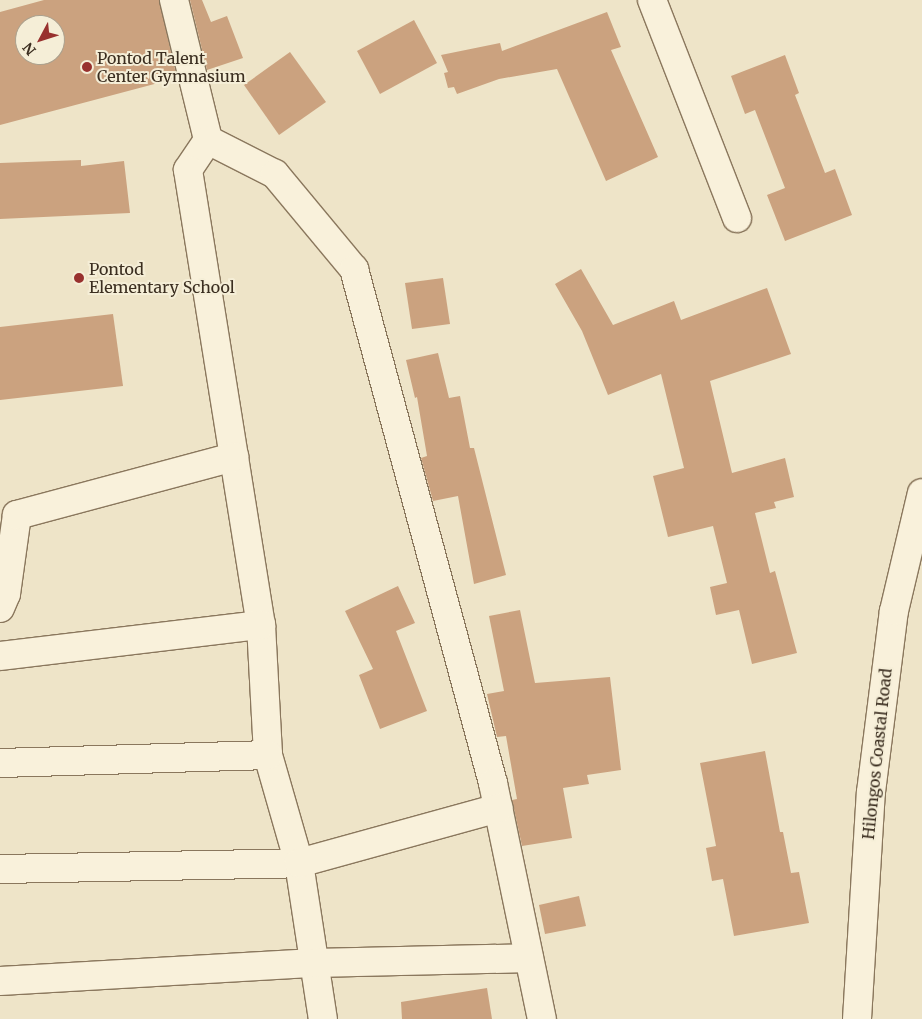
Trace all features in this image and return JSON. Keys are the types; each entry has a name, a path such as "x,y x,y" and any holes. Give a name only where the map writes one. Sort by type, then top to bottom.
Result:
{"street":[{"path":"174,0 208,140 188,170 261,625 268,755 299,863 323,1019"},
{"path":"652,0 737,218"},
{"path":"208,140 275,174 354,269 499,808 542,1019"},
{"path":"0,608 6,594 17,515 234,457"},
{"name":"Hilongos Coastal Road","path":"857,1019 862,911 880,725 894,611 922,493"},
{"path":"0,656 261,625"},
{"path":"0,763 268,755"},
{"path":"0,869 299,863 499,808"},
{"path":"0,981 314,963 529,958"}],"building":[{"name":"Pontod Talent Center Gymnasium","path":"44,0 159,0 177,78 0,125 0,12"},
{"path":"190,0 202,0 211,22 227,16 243,58 207,70"},
{"path":"607,12 621,47 611,50 658,157 606,181 557,69 499,79 457,94 454,87 448,88 444,73 448,72 441,55 500,43 502,51"},
{"path":"414,20 437,63 380,94 357,51"},
{"path":"290,52 326,102 279,135 244,85"},
{"path":"785,55 799,93 795,95 825,173 835,169 852,215 785,241 767,195 785,188 755,110 745,114 731,76"},
{"path":"81,160 81,166 124,161 130,213 0,219 0,163"},
{"path":"581,269 613,325 674,301 681,320 767,288 791,354 710,381 732,473 785,458 794,497 774,502 776,508 755,513 770,573 775,571 797,653 752,664 739,610 716,615 710,587 727,583 713,526 668,537 653,476 684,468 661,374 608,395 582,331 555,284"},
{"path":"443,278 450,324 412,329 405,283"},
{"path":"113,314 123,386 0,400 0,327"},
{"path":"438,353 449,398 460,396 470,448 474,448 506,575 474,584 458,496 433,501 421,458 427,456 417,397 415,398 406,360"},
{"path":"398,586 415,623 396,631 427,711 380,729 359,675 373,669 345,611"},
{"path":"520,610 535,683 610,677 621,770 587,775 589,784 563,788 572,838 522,846 512,800 517,799 506,736 497,737 487,694 504,691 489,616"},
{"path":"765,751 780,832 783,832 791,873 799,872 809,923 734,936 723,879 712,881 706,848 716,846 700,763"},
{"path":"579,896 586,926 545,934 539,905"},
{"path":"487,988 492,1019 402,1019 401,1002"}],"place":[{"name":"Pontod Talent Center Gymnasium","path":"87,67"},
{"name":"Pontod Elementary School","path":"79,278"}]}
